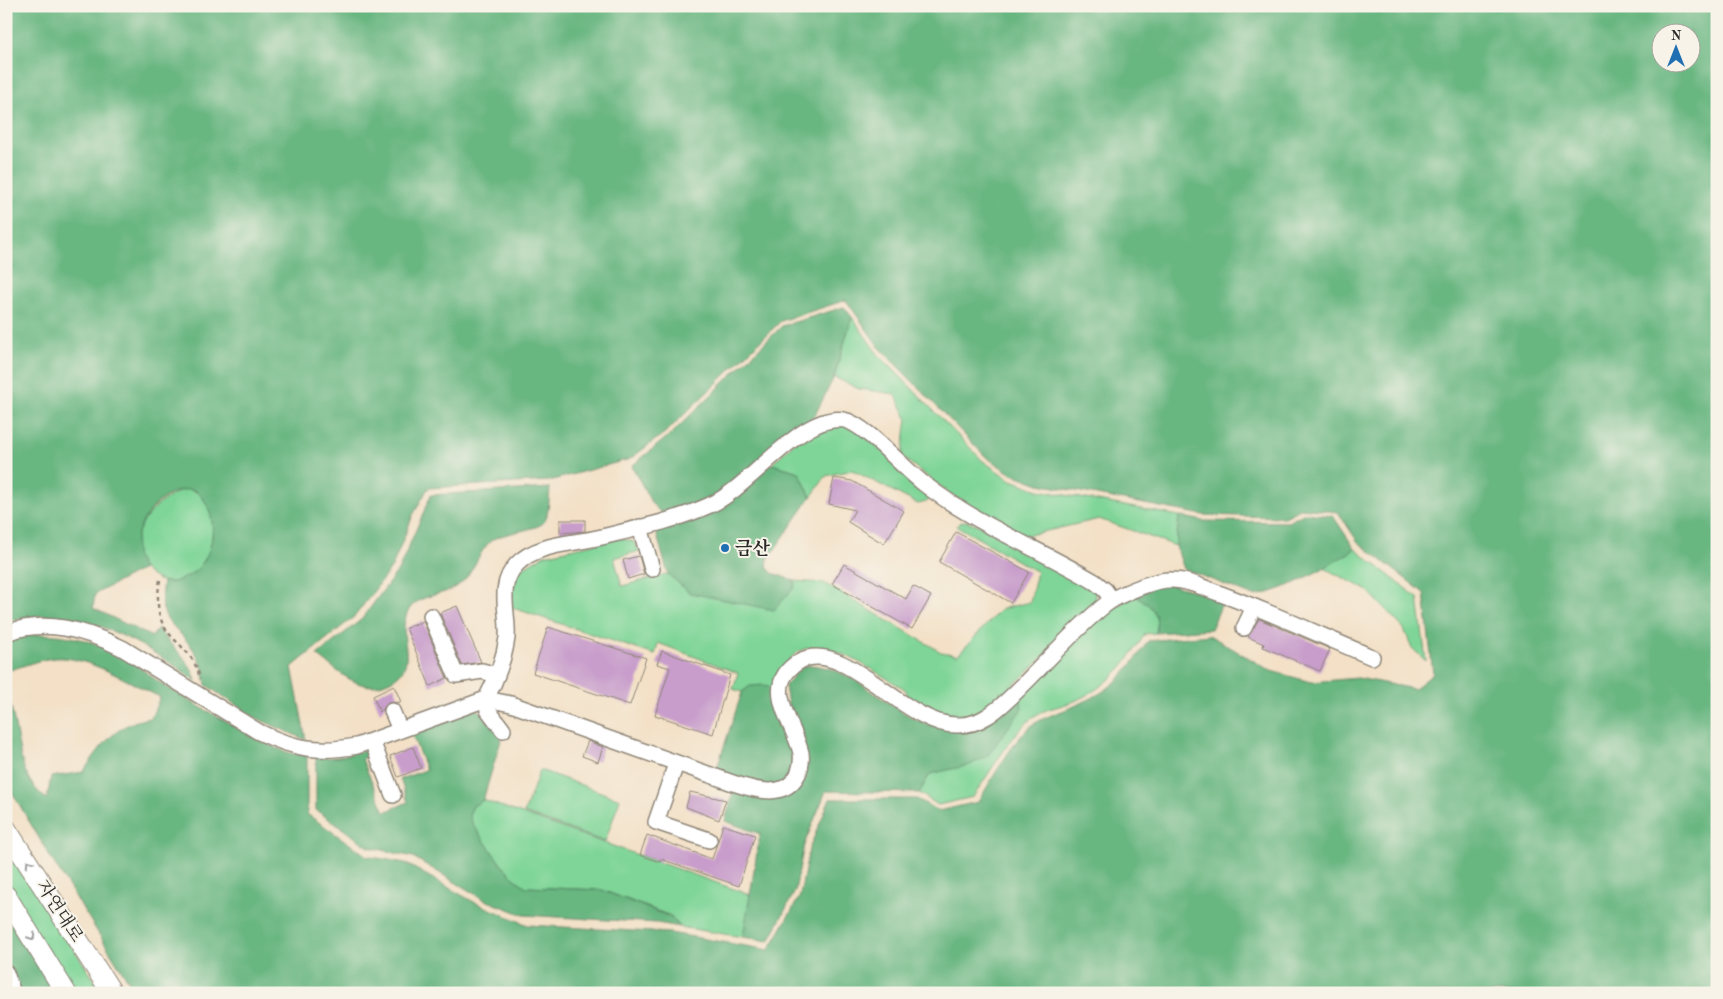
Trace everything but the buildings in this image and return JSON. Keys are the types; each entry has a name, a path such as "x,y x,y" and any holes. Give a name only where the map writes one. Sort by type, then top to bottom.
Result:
{"main road":[{"name":"자연대로","path":"6,829 112,993"},
{"name":"자연대로","path":"6,896 66,993"}],"lane":[{"path":"503,730 488,710 486,699 497,674 506,638 504,595 506,583 515,565 523,558 542,549 640,527 692,512 717,502 744,484 812,426 826,420 846,420 865,430 906,470 940,496 977,519 1096,582 1112,600"},
{"path":"640,527 652,569"},
{"path":"6,633 28,627 44,626 63,627 88,633 122,648 259,732 283,743 303,749 339,750 372,741 486,699 510,704 676,764 768,792 788,786 799,770 801,752 782,703 780,689 783,677 792,666 805,659 817,657 843,664 928,719 957,725 972,723 996,710 1094,614 1112,600 1132,590 1170,579 1182,580 1254,606 1372,657"},
{"path":"1244,628 1254,606"},
{"path":"431,616 456,675 482,671 497,674"},
{"path":"392,711 400,730"},
{"path":"372,741 393,795"},
{"path":"676,764 656,822 709,840"},
{"path":"6,973 13,993"}],"path":[{"path":"160,580 156,599 158,614 164,628 198,670 201,698"}],"green space":[{"path":"6,6 1717,6 1717,993 136,993 49,855 6,782 6,689 24,769 32,784 47,799 51,777 83,772 96,753 119,730 139,720 151,718 160,697 109,672 81,661 67,658 43,660 6,671 6,641 34,635 49,635 65,636 94,643 121,655 173,691 260,741 297,755 307,756 307,814 367,856 405,863 474,902 528,925 670,933 769,950 800,896 809,849 830,799 917,799 938,811 978,802 1012,747 1029,728 1037,722 1086,701 1108,688 1132,664 1148,641 1209,635 1271,671 1311,682 1358,678 1414,689 1433,674 1424,593 1358,542 1338,512 1302,508 1285,517 1203,515 1039,484 1010,473 986,457 879,347 846,300 781,321 666,432 630,459 549,481 428,488 413,515 392,567 355,616 292,667 306,740 254,717 206,685 202,666 196,653 164,613 162,605 163,581 177,581 186,577 196,570 210,549 212,523 209,511 204,499 195,490 173,493 153,508 139,529 136,540 138,561 143,569 95,594 93,608 152,637 158,628 190,666 196,681 141,645 100,626 57,616 25,618 6,622"},
{"path":"844,307 852,317 834,377 815,415 803,428 720,495 674,512 660,512 652,504 632,466 671,434 782,326"},
{"path":"852,317 877,353 983,461 1009,479 1038,490 1179,516 1176,546 1099,519 1025,536 956,498 902,457 907,418 895,394 859,389 834,377"},
{"path":"829,424 855,427 935,495 926,502 918,504 852,470 826,476 811,497 799,472 772,464 794,443"},
{"path":"772,464 799,472 811,497 768,559 767,567 772,573 795,581 794,588 774,610 690,593 668,574 655,528"},
{"path":"550,488 547,514 542,524 492,540 482,551 472,570 456,587 426,597 411,607 406,617 404,628 406,660 403,669 396,677 383,684 365,685 347,678 317,655 362,619 399,569 431,495"},
{"path":"188,489 204,499 209,508 213,529 210,549 202,564 191,574 177,581 162,581 155,578 142,567 136,554 136,541 141,527 149,514 174,494"},
{"path":"1305,513 1333,516 1355,549 1293,584 1254,596 1184,569 1176,546 1179,516 1203,521 1288,522"},
{"path":"966,521 976,524 1090,584 1095,595 1095,602 1090,613 983,714 949,720 911,701 905,689 869,668 832,650 814,648 799,652 786,664 777,688 758,686 750,687 742,692 733,689 738,673 658,643 655,655 510,607 509,594 519,570 544,555 620,538 634,542 640,551 614,558 622,586 668,574 690,593 794,588 795,581 824,583 941,652 958,655 1001,609 1030,602 1037,572 957,526 960,522"},
{"path":"1355,549 1418,598 1426,661 1412,648 1404,629 1367,590 1324,568"},
{"path":"1165,583 1224,599 1211,629 1156,633 1157,626 1153,610 1135,595"},
{"path":"1135,595 1153,610 1157,626 1156,633 1145,634 1124,665 1108,681 1088,695 1040,713 1028,721 1002,753 973,797 938,805 919,793 930,774 948,769 1094,620"},
{"path":"810,665 840,673 868,688 908,715 936,727 951,730 1017,697 1021,699 1022,709 988,755 970,765 930,774 919,793 826,791 804,845 795,891 769,941 743,937 760,834 725,821 734,790 800,781 785,686 800,668"},
{"path":"764,685 777,688 793,739 797,769 777,787 715,774 742,692 750,686"},
{"path":"475,709 480,711 502,737 483,800 473,806 469,814 473,825 500,863 515,879 526,887 602,890 671,917 680,927 657,923 524,915 485,900 413,857 369,847 316,810 316,758 338,757 365,750 369,752 369,756 362,759 385,812 408,802 400,779 426,770 411,732"},
{"path":"540,770 620,799 605,842 524,813"},
{"path":"483,800 751,895 743,937 680,927 671,916 602,890 526,887 515,879 500,863 473,825 469,814 473,806"},
{"path":"6,847 103,993 74,993 6,884"},
{"path":"6,914 55,993 19,993 15,979 6,966"}],"place":[{"name":"금산","path":"725,548"}]}
